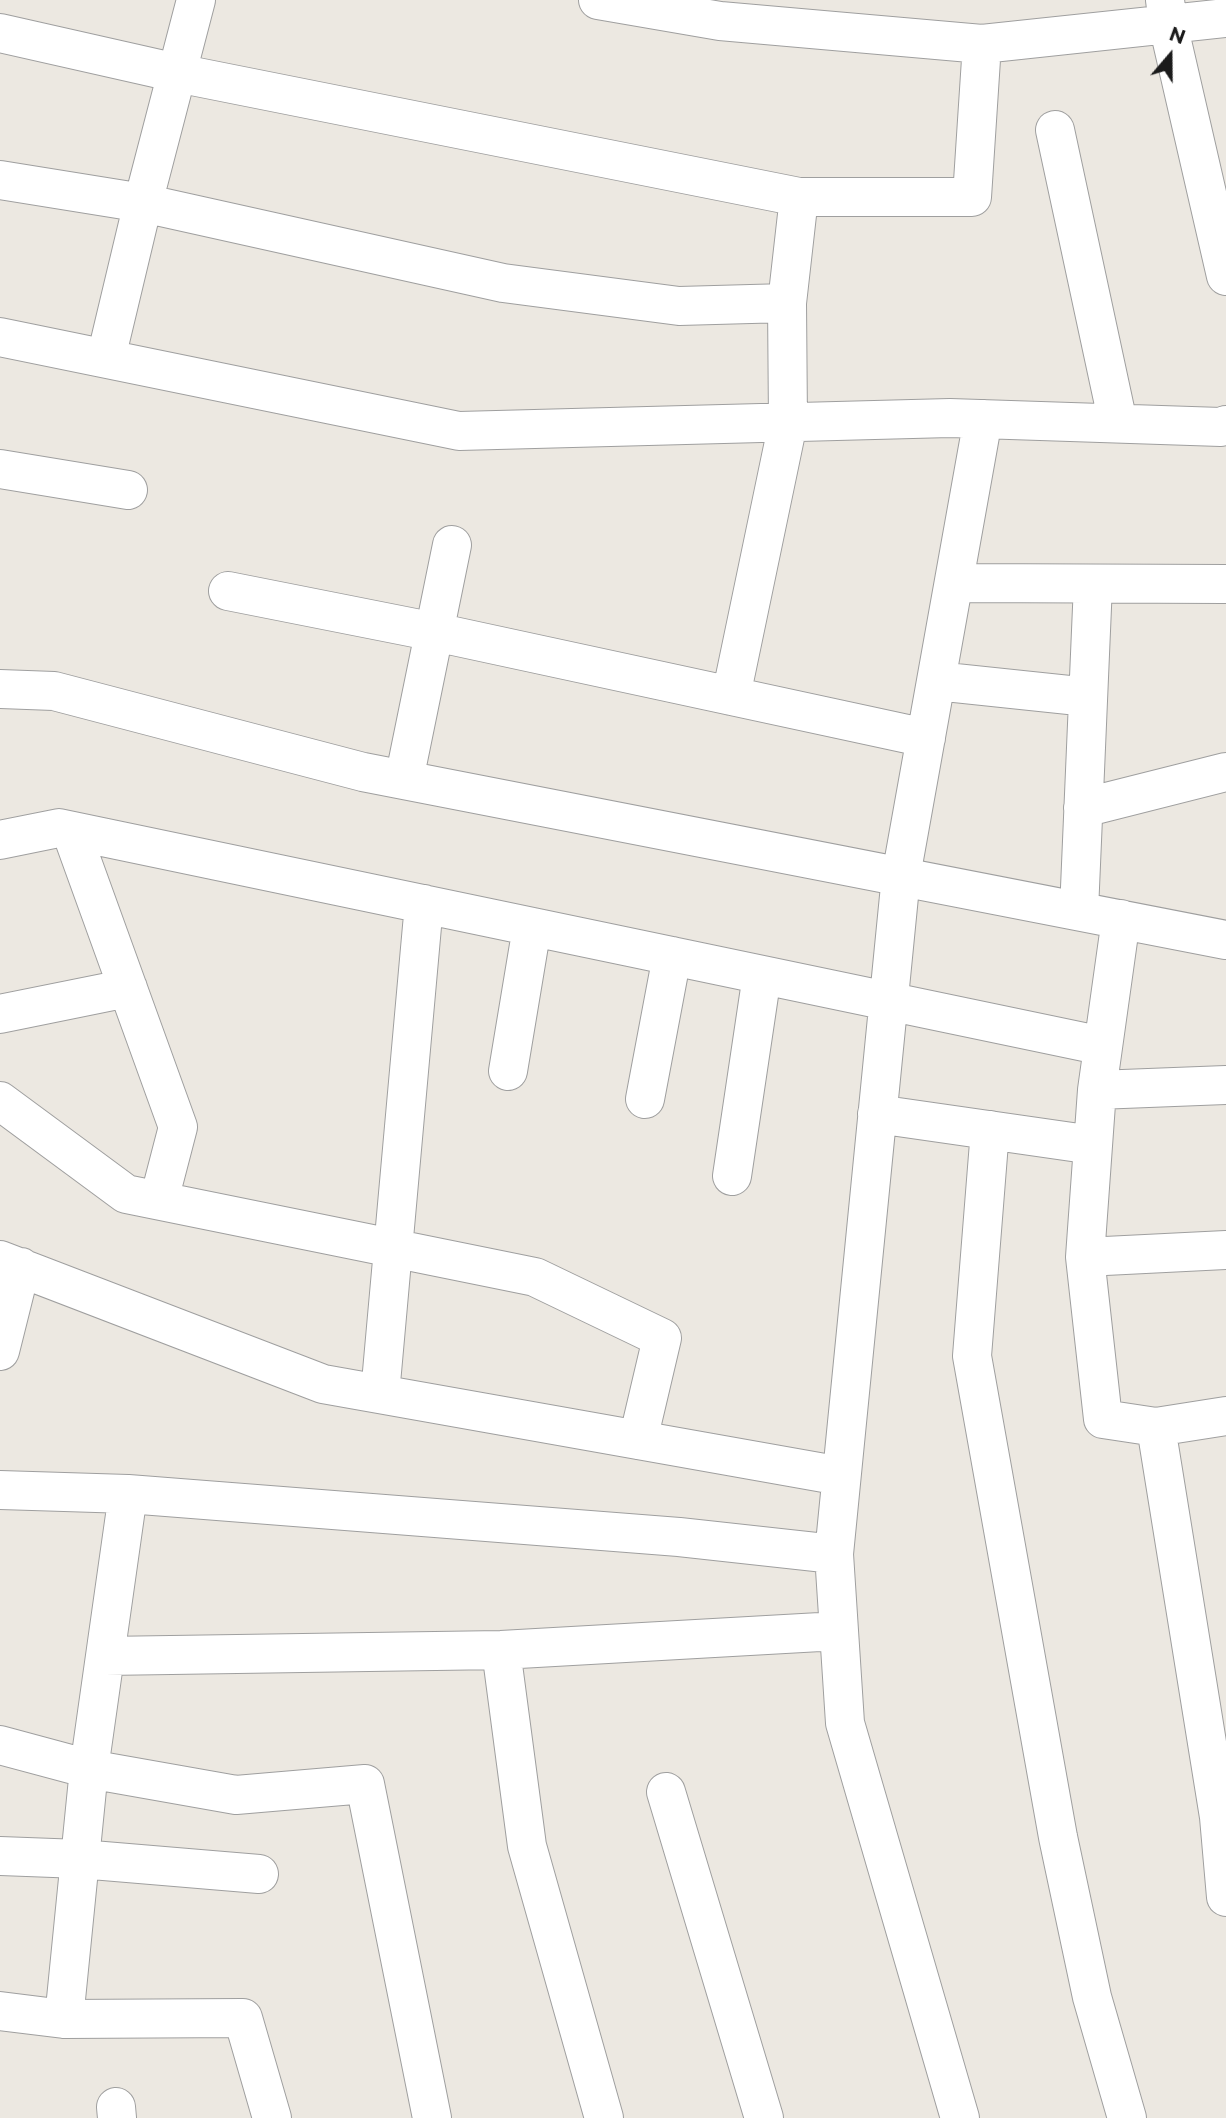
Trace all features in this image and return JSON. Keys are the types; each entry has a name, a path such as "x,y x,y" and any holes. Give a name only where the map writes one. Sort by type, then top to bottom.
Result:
{"street":[{"path":"106,358 196,0"},
{"path":"598,0 720,21 982,44 1166,12 1226,18"},
{"path":"1166,12 1216,185 1226,276"},
{"path":"0,33 177,73 799,197 972,197 982,44"},
{"path":"1055,130 1118,423"},
{"path":"0,180 143,203 503,283 679,306 787,303"},
{"path":"731,696 788,422 787,303 799,197"},
{"path":"0,337 459,431 983,419 1226,426"},
{"path":"960,2118 845,1723 834,1554 901,876 983,419"},
{"path":"0,469 128,490"},
{"path":"404,780 452,545"},
{"path":"954,583 1226,584"},
{"path":"1079,911 1093,584"},
{"path":"228,591 435,632 926,738"},
{"path":"936,681 1088,697"},
{"path":"0,688 54,691 363,772 1226,940"},
{"path":"1083,808 1226,772"},
{"path":"0,840 59,828 1103,1046"},
{"path":"71,831 178,1127 159,1200"},
{"path":"380,1394 424,904"},
{"path":"1121,919 1097,1090 1085,1257 1103,1419 1156,1427 1226,1416"},
{"path":"508,1071 532,927"},
{"path":"645,1099 672,956"},
{"path":"732,1176 762,975"},
{"path":"0,1014 128,988"},
{"path":"1097,1090 1226,1085"},
{"path":"0,1101 126,1194 535,1277 662,1338 638,1440"},
{"path":"877,1114 1093,1145"},
{"path":"990,1129 972,1356 1058,1838 1092,1997 1127,2118"},
{"path":"1085,1257 1226,1250"},
{"path":"0,1351 10,1264 323,1384 841,1476"},
{"path":"1156,1427 1213,1696 1226,1898"},
{"path":"0,1490 128,1493 679,1537 834,1554"},
{"path":"64,2019 89,1769 128,1493"},
{"path":"105,1656 501,1650 838,1631"},
{"path":"501,1650 527,1846 604,2118"},
{"path":"0,1745 89,1769 236,1795 365,1784 432,2118"},
{"path":"666,1792 764,2118"},
{"path":"0,1856 80,1859 260,1874"},
{"path":"0,2011 64,2019 243,2018 272,2118"}]}
